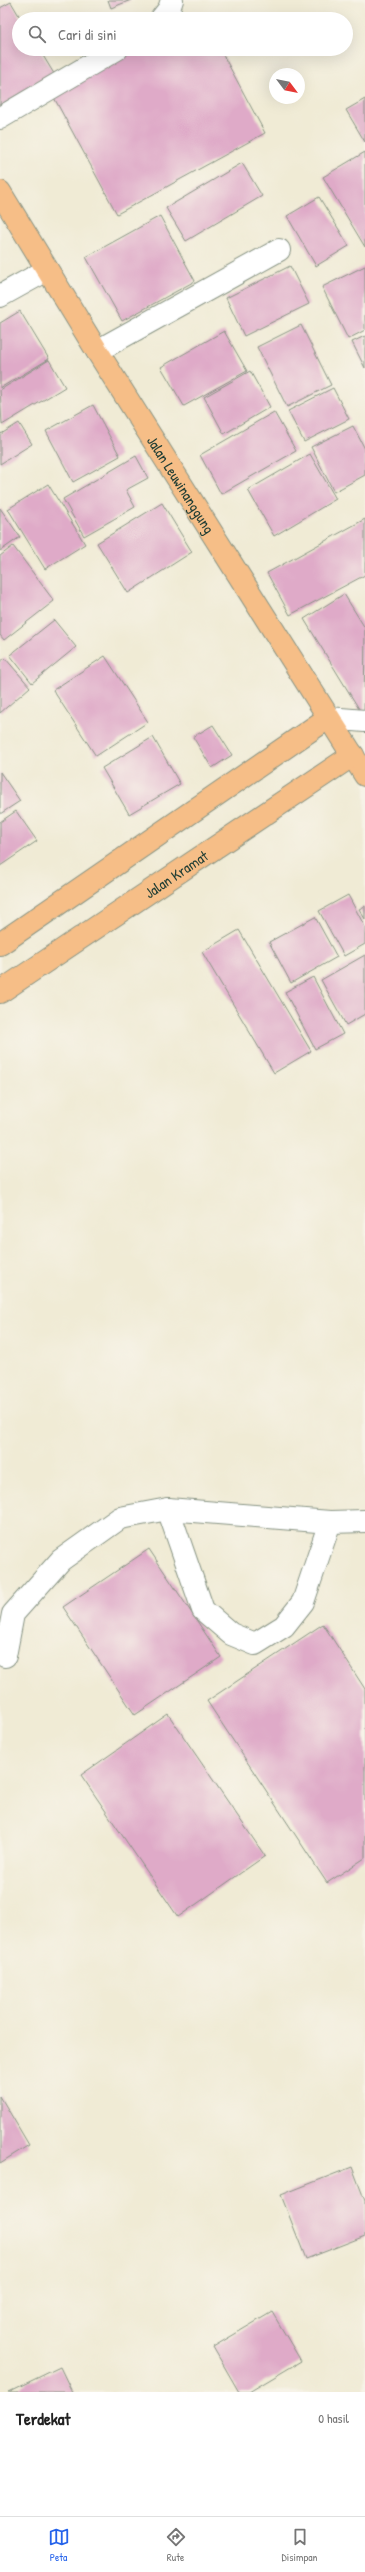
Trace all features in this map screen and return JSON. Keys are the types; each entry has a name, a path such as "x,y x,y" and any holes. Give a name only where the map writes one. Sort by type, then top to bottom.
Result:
{"main road":[{"name":"Jalan Leuwinanggung","path":"0,192 97,351 328,718 359,751 365,775"},
{"path":"0,944 328,718"},
{"name":"Jalan Kramat","path":"0,992 359,751"}],"street":[{"path":"167,12 172,0"},
{"path":"0,118 105,56"},
{"path":"97,351 279,250"},
{"path":"0,296 47,270"},
{"path":"328,718 365,721"},
{"path":"168,1510 203,1610 231,1634 255,1644 284,1626 303,1602 330,1522"},
{"path":"5,1656 12,1614 61,1560 120,1518 168,1510 330,1522 365,1521"}],"building":[{"path":"108,0 131,0 111,8"},
{"path":"11,2 17,12 12,12 12,56 43,56 59,82 0,111 0,8"},
{"path":"121,56 224,56 265,133 117,214 52,94"},
{"path":"365,99 365,142 346,110"},
{"path":"365,152 365,247 323,177"},
{"path":"242,163 262,196 186,241 166,208"},
{"path":"319,197 349,246 316,266 287,216"},
{"path":"160,216 195,281 122,321 86,257"},
{"path":"290,266 309,304 244,336 226,298"},
{"path":"365,266 365,330 348,339 322,287"},
{"path":"20,311 49,359 0,388 0,323"},
{"path":"301,325 331,385 287,407 257,347"},
{"path":"224,331 247,371 184,406 161,367"},
{"path":"365,336 365,368 352,342"},
{"path":"49,360 65,387 2,425 0,390"},
{"path":"250,371 270,407 224,434 204,397"},
{"path":"333,388 349,419 304,442 288,411"},
{"path":"93,405 120,456 73,482 46,431"},
{"path":"274,412 296,451 221,494 200,455"},
{"path":"19,423 32,444 0,464 0,432 1,434"},
{"path":"353,426 365,449 365,475 334,492 311,447"},
{"path":"310,454 336,499 274,536 248,490"},
{"path":"136,456 148,478 126,490 135,507 84,536 63,499"},
{"path":"48,484 85,544 45,569 8,509"},
{"path":"162,503 192,552 128,593 97,543"},
{"path":"0,508 20,537 0,551"},
{"path":"365,519 365,575 290,615 267,573"},
{"path":"13,546 54,601 4,640 0,635 0,556"},
{"path":"344,594 365,628 364,717 304,619"},
{"path":"54,620 76,647 32,683 10,655"},
{"path":"105,656 148,722 96,756 53,690"},
{"path":"5,658 30,687 0,713 0,662"},
{"path":"213,725 232,755 212,768 193,737"},
{"path":"153,737 180,784 129,814 102,768"},
{"path":"0,772 20,801 0,814"},
{"path":"16,811 37,841 0,866 0,822"},
{"path":"348,895 365,927 365,944 344,956 319,911"},
{"path":"365,906 365,919 359,909"},
{"path":"315,917 337,957 291,983 269,942"},
{"path":"239,930 311,1051 274,1073 202,952"},
{"path":"365,955 365,1014 346,1025 321,980"},
{"path":"313,977 343,1034 315,1049 285,992"},
{"path":"149,1549 221,1657 135,1715 63,1607"},
{"path":"323,1624 365,1689 365,1858 327,1883 207,1701"},
{"path":"168,1714 265,1856 178,1917 81,1775"},
{"path":"0,2096 29,2145 0,2163"},
{"path":"352,2167 365,2201 365,2236 306,2259 281,2195"},
{"path":"272,2312 301,2361 249,2392 239,2392 213,2347"},
{"path":"60,2367 72,2392 8,2392"}]}
